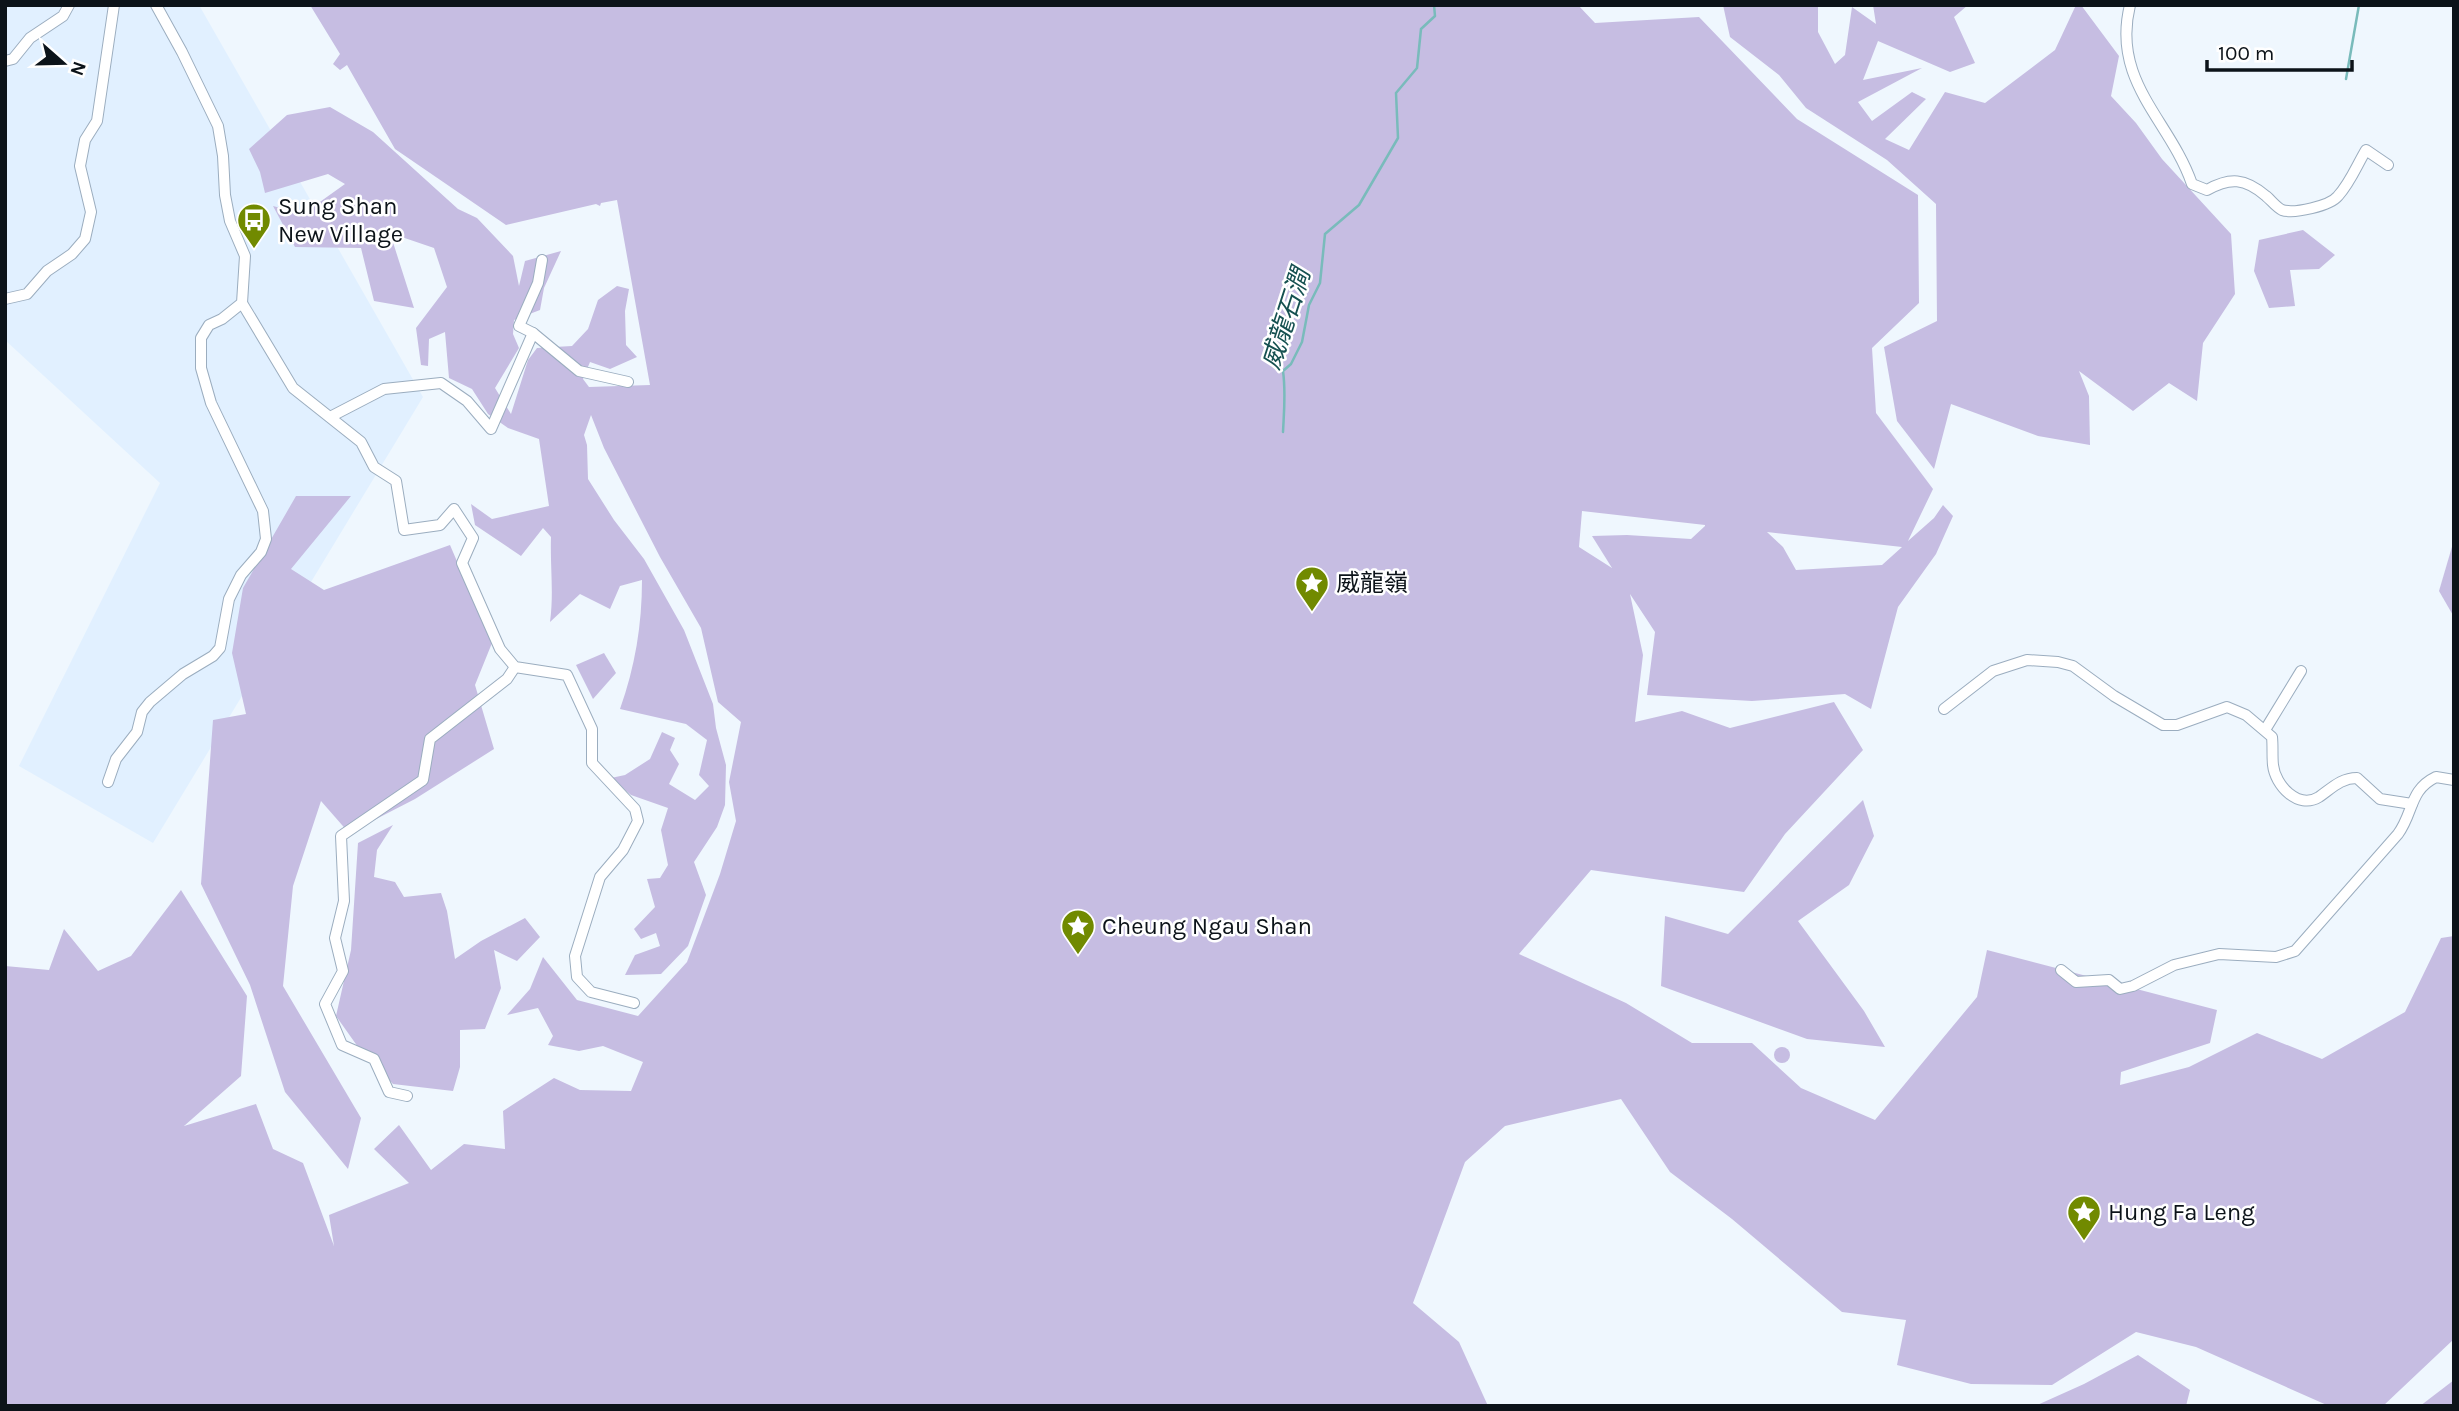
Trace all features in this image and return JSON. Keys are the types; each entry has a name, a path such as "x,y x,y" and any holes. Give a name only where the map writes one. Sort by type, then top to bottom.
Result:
{"street":[{"path":"5,61 13,59 30,38 63,16 69,5"},
{"path":"5,299 27,294 47,271 72,254 85,239 91,212 80,166 85,140 97,121 114,5"},
{"path":"156,5 218,126 230,222 245,256 242,303 293,388 361,442 374,467 396,481 404,530 440,525 454,509 472,538 462,563 500,649 515,667 567,675 592,729 592,763 635,809 638,821 623,850 600,877 575,956 577,977 591,992 634,1003"},
{"path":"2130,5 2124,36 2130,66 2164,133 2186,167 2192,184 2207,190 2227,181 2240,181 2263,193 2283,210 2322,207 2336,199 2366,150 2388,165"},
{"path":"542,260 538,283 519,326 533,333 579,372 628,382"},
{"path":"108,782 116,759 137,732 142,712 150,702 220,648 229,599 242,575 261,552 266,539 263,511 211,403 201,368 201,338 209,325 222,319 242,303"},
{"path":"330,417 384,389 441,383 467,401 491,429 533,333"},
{"path":"1944,709 1993,671 2027,660 2057,662 2073,666 2114,696 2163,725 2177,724 2227,707 2246,715 2272,737 2273,766 2286,791 2294,798 2309,801 2316,799 2336,783 2357,778 2379,799 2412,804"},
{"path":"407,1096 388,1092 374,1059 342,1045 325,1004 343,971 335,938 344,901 341,836 423,780 430,739 507,680 515,667"},
{"path":"2265,730 2301,671"},
{"path":"2061,970 2076,982 2109,980 2120,989 2133,986 2174,965 2220,954 2276,957 2295,951 2398,834 2425,782 2436,777 2454,780"}],"shaded area":[{"path":"5,5 199,5 423,397 153,843 19,766 160,483 5,340"},
{"path":"310,5 1578,5 1595,23 1699,17 1797,119 1918,195 1919,303 1872,348 1876,413 1933,489 1908,541 1934,518 1943,505 1953,516 1936,554 1898,607 1871,709 1845,694 1752,701 1647,695 1655,632 1630,594 1643,655 1635,722 1682,711 1730,728 1834,702 1863,750 1785,834 1744,892 1591,870 1519,954 1626,1003 1692,1043 1752,1043 1801,1088 1875,1120 1977,997 1987,950 2217,1010 2210,1043 2121,1072 2120,1085 2189,1067 2257,1033 2322,1059 2405,1012 2441,938 2454,936 2454,1339 2383,1406 2329,1406 2196,1347 2136,1332 2052,1385 1971,1384 1897,1365 1906,1320 1842,1312 1732,1219 1670,1172 1621,1099 1505,1126 1465,1162 1413,1303 1459,1342 1488,1406 5,1406 5,966 49,970 64,929 98,971 131,956 181,890 247,996 241,1076 184,1126 256,1104 273,1149 303,1163 334,1246 329,1215 409,1183 374,1149 399,1125 431,1170 464,1144 505,1149 503,1111 554,1078 580,1090 631,1091 643,1062 603,1046 579,1051 548,1045 553,1036 538,1008 507,1015 530,989 543,957 577,1000 638,1016 687,962 720,874 736,821 729,782 741,722 718,702 701,628 660,557 604,448 591,415 584,435 588,479 614,520 644,559 684,630 713,704 726,765 725,805 717,827 694,862 706,895 688,946 661,974 625,975 635,955 660,946 656,933 641,939 634,929 655,907 647,879 660,878 668,865 661,830 668,808 631,795 611,778 625,775 650,759 662,732 675,738 670,750 679,764 669,784 695,800 709,786 699,775 707,740 686,724 620,709 637,646 642,580 620,586 610,609 580,594 550,622 551,537 543,528 521,556 475,525 471,504 492,519 549,506 539,439 508,428 488,414 472,389 449,378 445,332 429,339 428,366 421,365 416,328 447,287 434,248 390,233 414,308 374,301 361,248 295,247 273,206 303,214 345,184 328,174 265,193 260,172 249,149 287,115 330,107 373,132 458,209 477,218 513,256 519,286 525,261 561,251 544,288 540,310 514,320 513,334 519,348 495,388 511,414 528,360 537,348 572,346 588,329 598,300 617,286 629,289 625,311 626,345 637,357 610,369 590,362 583,379 589,387 650,385 617,200 601,203 600,206 596,204 506,225 395,149 347,65 340,70 333,64 340,54","holes":["1582,511 1705,525 1705,526 1691,539 1592,536 1612,568 1579,547","1767,532 1902,547 1882,565 1796,570 1783,547"]},
{"path":"1723,5 1818,5 1818,32 1835,64 1845,55 1852,7 1876,24 1873,5 1968,5 1954,17 1975,63 1950,72 1878,41 1863,80 1922,68 1858,102 1872,121 1912,92 1926,99 1885,139 1909,150 1945,92 1985,103 2055,50 2076,5 2081,5 2119,56 2111,96 2136,123 2162,159 2231,234 2235,294 2203,343 2197,401 2169,383 2133,411 2079,371 2089,396 2090,445 2038,436 1951,404 1934,469 1897,421 1884,347 1937,321 1936,204 1887,160 1806,108 1779,75 1730,37"},
{"path":"2303,230 2335,255 2319,269 2290,270 2295,306 2269,308 2254,271 2259,240"},
{"path":"296,496 351,496 291,569 324,590 450,545 492,643 475,685 494,749 415,799 349,833 321,801 293,886 283,986 361,1118 348,1169 285,1092 250,985 201,884 213,720 246,714 232,653 243,588"},
{"path":"2454,540 2454,617 2439,591"},
{"path":"604,653 616,673 593,699 576,665"},
{"path":"1863,800 1874,836 1849,885 1798,921 1864,1011 1885,1047 1807,1039 1661,986 1665,916 1728,934"},
{"path":"393,825 377,850 374,877 395,882 404,897 441,893 447,911 455,959 481,941 525,918 540,937 517,961 494,950 501,988 485,1029 460,1030 460,1067 453,1091 393,1084 358,1047 336,1016 351,950 358,843"},
{"path":"1782,1047 1788,1049 1788,1061 1782,1063 1776,1061 1774,1055 1776,1049"},
{"path":"2138,1355 2190,1390 2186,1406 2035,1406 2084,1384"},
{"path":"2454,1380 2454,1406 2420,1406"}],"waterway":[{"name":"威龍石澗","path":"1283,432 1283,371 1291,364 1302,342 1309,305 1320,283 1325,234 1359,205 1398,138 1396,93 1417,68 1421,29 1435,16 1434,5"},
{"path":"2346,79 2359,5"}],"place":[{"name":"Sung Shan New Village","path":"254,250"},
{"name":"威龍嶺","path":"1312,613"},
{"name":"Cheung Ngau Shan","path":"1078,956"},
{"name":"Hung Fa Leng","path":"2084,1242"}]}
